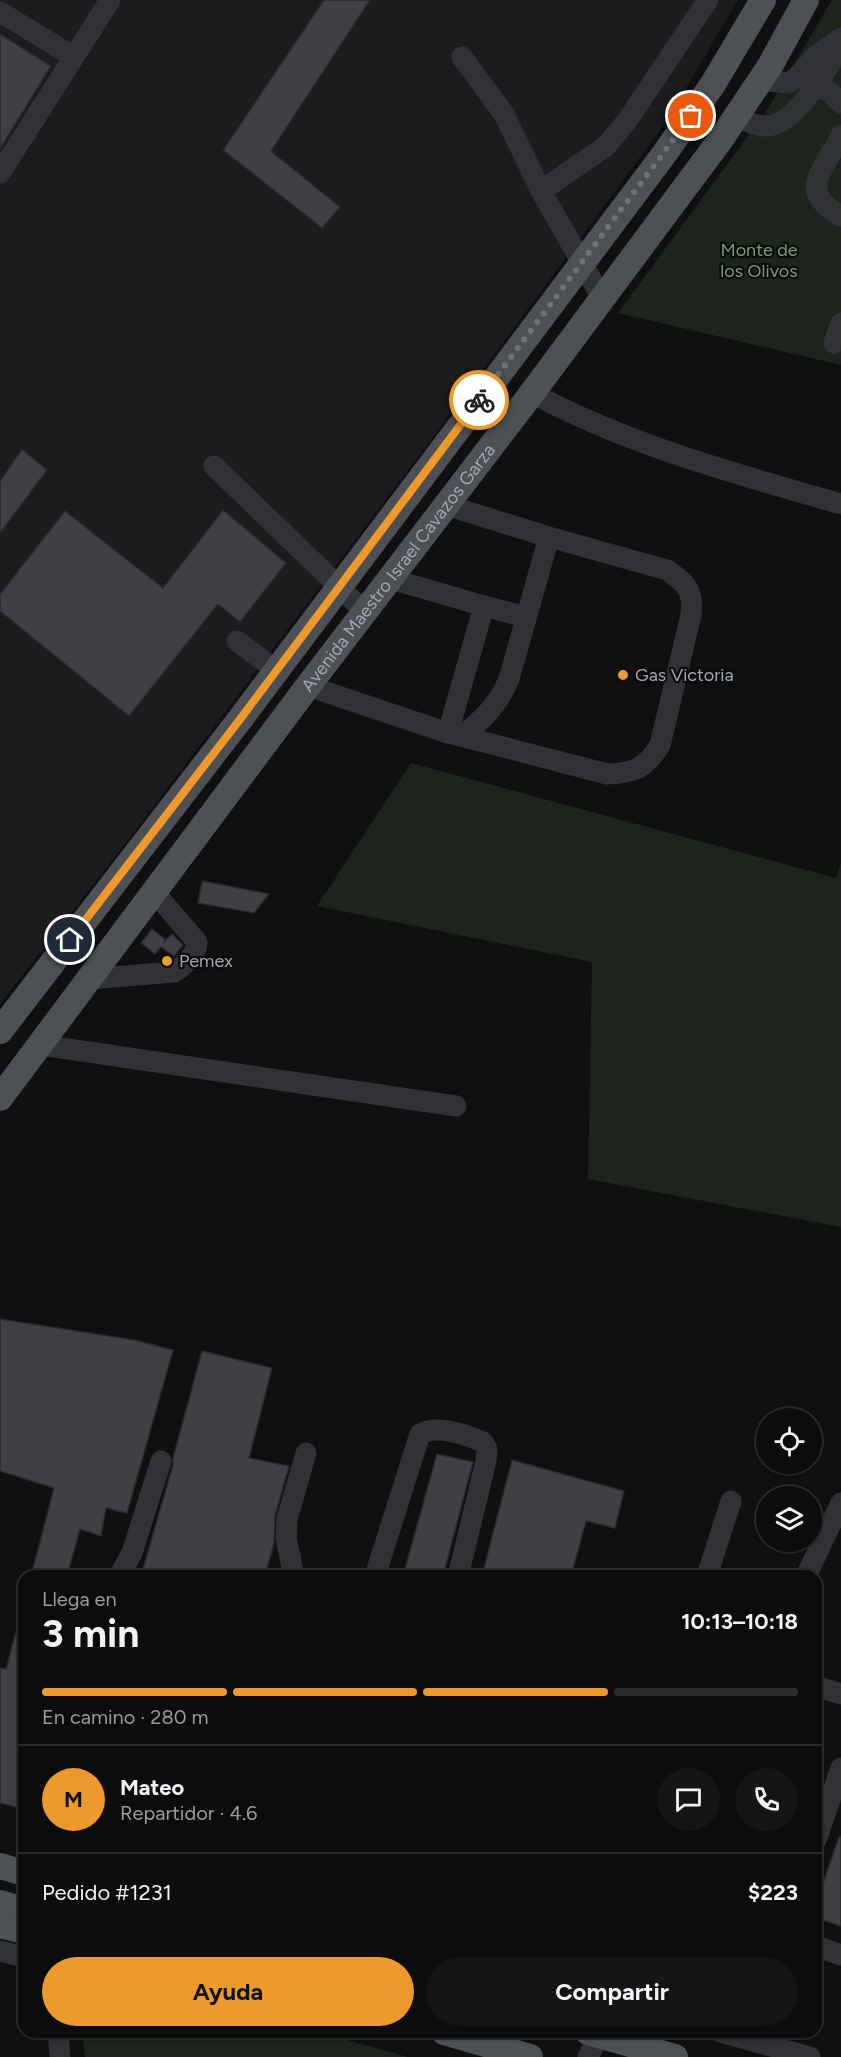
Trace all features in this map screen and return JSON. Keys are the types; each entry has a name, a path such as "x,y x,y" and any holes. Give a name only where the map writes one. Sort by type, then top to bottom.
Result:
{"main road":[{"name":"Avenida Maestro Israel Cavazos Garza","path":"0,1031 241,718 665,153 702,100 763,0"},
{"name":"Avenida Maestro Israel Cavazos Garza","path":"0,1098 308,686 532,393 737,117 761,80 806,0"},
{"path":"241,718 269,738"},
{"path":"182,794 212,816"},
{"path":"0,1866 18,1871"},
{"path":"0,1903 18,1908"},
{"path":"0,1925 18,1930"},
{"path":"465,2038 530,2057"},
{"path":"594,2039 675,2057"}],"street":[{"path":"0,173 110,0"},
{"path":"542,191 606,146 627,122 708,0"},
{"path":"0,12 74,57"},
{"path":"761,80 788,83 796,78 817,55 841,38"},
{"path":"737,117 761,126 777,124 795,110 815,87 841,46"},
{"path":"462,57 504,114 542,191 603,298"},
{"path":"815,87 829,92 841,103"},
{"path":"841,135 820,170 817,193 824,205 841,216"},
{"path":"834,343 841,323"},
{"path":"532,393 585,418 645,442 732,472 841,504"},
{"path":"214,466 365,612"},
{"path":"308,686 455,735 607,774 626,773 640,768 651,759 660,745 691,615 693,601 689,589 667,570 446,505"},
{"path":"455,735 487,715 503,692 549,537"},
{"path":"391,579 526,618"},
{"path":"455,735 484,606"},
{"path":"237,641 276,670"},
{"path":"88,980 174,972 196,950 196,942 154,892"},
{"path":"41,1045 456,1106"},
{"path":"377,1570 420,1434 427,1430 437,1429 474,1438 483,1442 487,1449 459,1570"},
{"path":"293,1570 286,1538 287,1519 306,1453"},
{"path":"122,1570 132,1552 161,1461"},
{"path":"709,1570 731,1501"},
{"path":"809,1570 841,1503"},
{"path":"822,1688 841,1694"},
{"path":"822,1823 841,1768"},
{"path":"822,1948 841,1955"},
{"path":"0,1951 18,1956"},
{"path":"58,2038 60,2057"},
{"path":"754,2038 810,2057"}],"shaded area":[{"path":"0,0 738,0 666,122 437,432 132,835 0,1004"}],"green space":[{"name":"Monte de los Olivos","path":"832,0 841,0 841,365 618,313 767,110"},
{"path":"411,763 836,878 841,863 841,1227 588,1179 592,962 317,906"},
{"path":"83,2038 340,2038 408,2057 85,2057"}],"building":[{"path":"324,0 370,0 271,151 340,207 322,228 223,150"},
{"path":"0,34 51,66 0,149"},
{"path":"22,449 47,470 0,533 0,481"},
{"path":"223,510 286,563 240,622 218,604 129,716 0,611 0,594 65,511 163,588"},
{"path":"202,881 269,894 254,913 198,903"},
{"path":"152,929 166,940 172,934 183,945 174,956 161,947 155,954 141,943"},
{"path":"0,1319 134,1340 173,1350 127,1513 106,1508 101,1536 80,1529 69,1570 33,1570 54,1488 0,1471"},
{"path":"202,1351 272,1368 249,1458 289,1466 275,1516 274,1543 267,1570 143,1570 173,1465"},
{"path":"437,1454 473,1462 445,1570 405,1570"},
{"path":"512,1460 624,1491 615,1528 586,1521 573,1570 484,1570"},
{"path":"18,1624 18,1808 0,1803 0,1668 6,1669"},
{"path":"839,1837 841,1837 841,1926 822,1920 822,1887"}],"way so far":[{"path":"479,400 691,116"}],"place":[{"name":"Gas Victoria","path":"623,675"},
{"name":"Pemex","path":"167,961"}],"route":[{"path":"70,940 241,718 479,400"}]}
